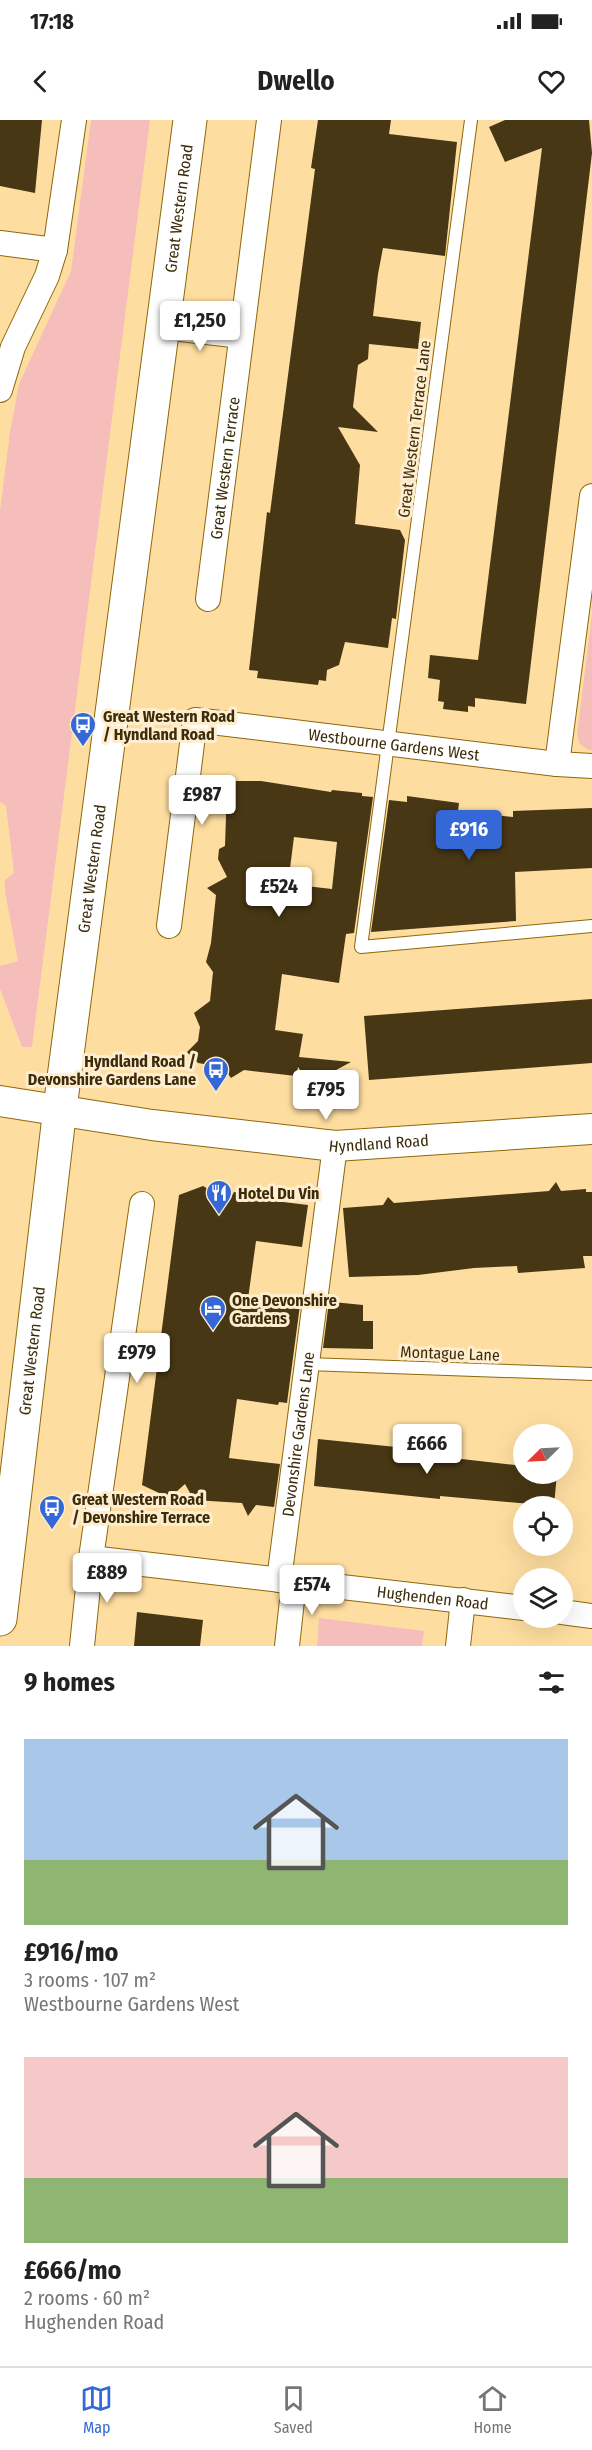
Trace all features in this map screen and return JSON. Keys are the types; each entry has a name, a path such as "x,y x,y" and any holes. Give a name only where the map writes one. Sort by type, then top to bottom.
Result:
{"main road":[{"name":"Great Western Road","path":"0,1619 60,1108 190,120"}],"street":[{"path":"0,390 13,347 47,276 55,250 74,120"},
{"name":"Great Western Terrace","path":"208,599 269,120"},
{"path":"0,243 55,250"},
{"path":"164,327 241,336"},
{"path":"557,764 592,496"},
{"name":"Westbourne Gardens West","path":"169,926 195,720 557,764 592,766"},
{"name":"Hyndland Road","path":"0,1101 60,1108 152,1125 335,1146 592,1129"},
{"name":"Devonshire Gardens Lane","path":"287,1646 287,1581 307,1364 335,1146"},
{"path":"82,1646 91,1558 142,1204"},
{"name":"Hughenden Road","path":"91,1558 513,1607"},
{"path":"458,1646 463,1600"},
{"path":"573,1613 592,1616"}],"lane":[{"name":"Great Western Terrace Lane","path":"471,120 390,743 361,947 592,926"},
{"name":"Montague Lane","path":"307,1364 592,1374"}],"shaded area":[{"path":"91,120 150,120 32,1047 22,1047 0,989 0,966 18,961 5,892 5,880 14,873 6,806 0,802 0,511 19,384 71,271"},
{"path":"592,614 592,750 588,750 579,743 577,734"},
{"path":"319,1618 424,1631 422,1646 317,1646"}],"building":[{"path":"0,120 42,120 35,193 0,186"},
{"path":"318,120 391,120 389,134 457,142 445,256 383,248 378,274 373,316 421,322 418,349 369,344 368,359 358,365 353,407 378,432 338,427 360,465 355,524 400,530 405,540 396,619 392,618 388,648 345,642 339,665 327,670 326,681 319,680 318,685 257,678 258,671 249,670 267,512 270,513 315,169 311,168"},
{"path":"505,120 589,120 592,153 526,704 475,698 475,707 468,706 468,712 443,709 444,702 438,701 440,680 428,678 430,655 478,660 542,148 505,162 489,127"},
{"path":"234,781 261,781 331,792 332,790 362,793 362,796 373,797 354,933 346,934 339,983 282,974 275,1030 303,1034 299,1057 351,1062 310,1084 298,1067 296,1076 244,1070 231,1078 223,1067 198,1063 187,1052 198,1041 200,1027 194,1013 210,1001 213,972 206,962 211,943 216,895 207,888 227,877 218,859 219,849 225,846 227,786","holes":["294,837 337,842 332,889 288,884"]},
{"path":"407,796 459,803 458,811 513,817 513,811 592,808 592,868 515,872 516,921 371,932 389,800 407,802"},
{"path":"592,999 592,1063 369,1080 364,1016"},
{"path":"556,1182 561,1191 586,1189 586,1192 592,1192 592,1256 583,1256 585,1268 518,1273 517,1266 474,1268 418,1275 349,1277 343,1208 383,1205 388,1197 394,1203 549,1191"},
{"path":"203,1186 229,1201 234,1192 248,1194 250,1198 308,1205 302,1247 256,1241 248,1299 300,1305 287,1403 279,1402 278,1405 237,1399 229,1458 280,1464 274,1507 256,1505 248,1516 242,1503 194,1500 185,1484 166,1501 159,1493 142,1485 179,1195"},
{"path":"333,1302 363,1305 363,1321 373,1321 373,1349 323,1348 328,1309 332,1309"},
{"path":"318,1439 445,1452 444,1457 513,1465 513,1484 556,1484 555,1496 513,1496 513,1502 440,1496 440,1499 314,1486"},
{"path":"137,1612 203,1620 200,1646 134,1646"}],"place":[{"name":"Great Western Road / Hyndland Road","path":"83,748"},
{"name":"Hyndland Road / Devonshire Gardens Lane","path":"216,1093"},
{"name":"Hotel Du Vin","path":"219,1216"},
{"name":"One Devonshire Gardens","path":"213,1332"},
{"name":"Great Western Road / Devonshire Terrace","path":"52,1531"}]}
